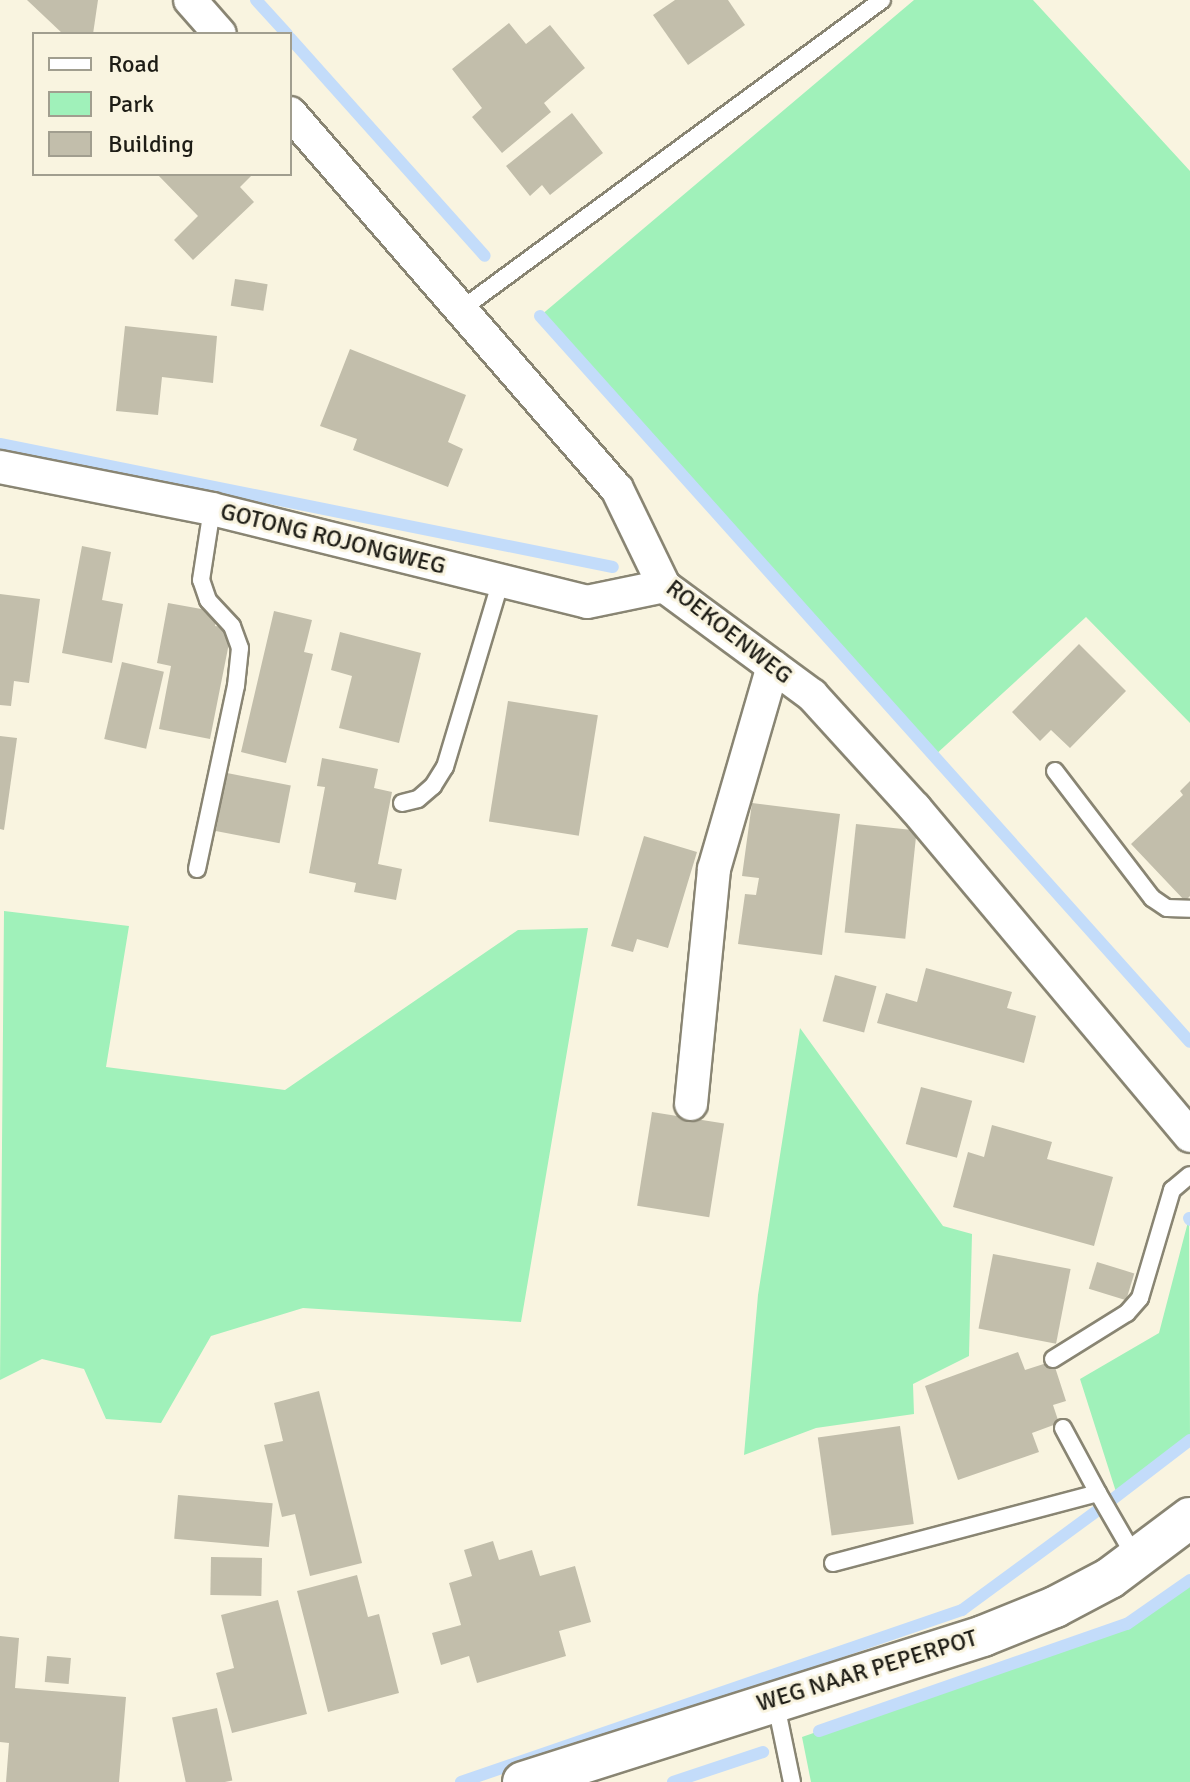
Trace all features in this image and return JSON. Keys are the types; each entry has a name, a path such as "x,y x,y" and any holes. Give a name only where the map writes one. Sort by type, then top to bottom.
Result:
{"street":[{"path":"190,0 218,32"},
{"name":"ROEKOENWEG","path":"292,115 463,308 617,489 664,586 812,695 915,808 1190,1136"},
{"name":"GOTONG ROJONGWEG","path":"0,467 212,509 587,602 664,586"},
{"path":"691,1104 714,869 773,666"},
{"name":"WEG NAAR PEPERPOT","path":"523,1782 775,1699 983,1636 1055,1607 1136,1559 1190,1518"}],"lane":[{"path":"463,308 882,0"},
{"path":"197,869 236,686 240,648 232,626 208,600 201,580 200,559 212,509"},
{"path":"402,803 418,799 433,786 445,767 501,580"},
{"path":"1055,771 1152,898 1167,908 1190,909"},
{"path":"1053,1359 1127,1313 1140,1298 1172,1190 1190,1175"},
{"path":"1063,1428 1136,1559"},
{"path":"833,1563 1098,1493"},
{"path":"775,1699 792,1782"}],"green space":[{"path":"914,0 1033,0 1190,171 1190,723 1086,617 934,756 540,316"},
{"path":"4,911 129,926 106,1067 285,1090 518,930 588,928 521,1322 303,1308 211,1336 161,1423 106,1419 84,1369 42,1359 0,1380"},
{"path":"800,1028 943,1226 972,1234 969,1356 913,1384 914,1414 816,1428 744,1455 758,1295"},
{"path":"1189,1218 1190,1440 1117,1495 1080,1379 1159,1333"},
{"path":"1190,1580 1190,1782 811,1782 802,1737 1127,1624"}],"building":[{"path":"27,0 98,0 93,32 61,32"},
{"path":"675,0 728,0 745,25 688,65 653,15"},
{"path":"509,23 526,44 550,25 585,68 544,103 551,112 502,153 472,117 482,108 452,69"},
{"path":"572,113 603,153 550,195 542,185 530,196 506,166"},
{"path":"159,176 251,176 240,187 254,202 193,260 174,240 198,216"},
{"path":"235,279 268,284 263,311 231,306"},
{"path":"125,326 217,336 213,383 162,377 158,415 116,411"},
{"path":"350,349 466,395 448,442 463,449 448,487 353,450 357,439 320,426"},
{"path":"82,546 111,552 102,600 123,604 112,663 62,653"},
{"path":"0,594 40,599 29,683 14,681 11,706 0,705"},
{"path":"168,603 218,612 215,626 232,628 210,739 159,729 171,666 157,663"},
{"path":"274,611 312,620 304,652 313,654 286,763 241,752"},
{"path":"340,632 421,653 399,743 339,728 352,676 331,670"},
{"path":"1079,644 1126,691 1070,748 1051,730 1040,741 1012,712"},
{"path":"122,662 164,672 146,749 104,739"},
{"path":"508,701 598,715 579,836 489,821"},
{"path":"0,736 17,738 4,830 0,829"},
{"path":"322,758 378,769 374,788 392,792 378,864 402,869 396,900 354,892 356,883 309,873 325,787 317,786"},
{"path":"227,773 291,785 280,843 216,831"},
{"path":"1190,781 1190,896 1185,901 1131,844 1183,795 1180,791"},
{"path":"752,803 840,814 822,955 738,944 745,894 756,895 759,878 742,876"},
{"path":"856,824 917,830 905,939 845,932"},
{"path":"644,836 697,852 668,948 637,939 633,952 611,946"},
{"path":"926,968 1012,992 1007,1008 1036,1016 1024,1063 877,1023 886,993 917,1002"},
{"path":"835,975 877,986 864,1032 823,1021"},
{"path":"921,1087 972,1101 957,1158 906,1144"},
{"path":"652,1112 724,1123 709,1217 637,1206"},
{"path":"992,1125 1052,1142 1047,1159 1113,1177 1094,1246 953,1207 968,1152 984,1157"},
{"path":"993,1254 1071,1269 1056,1344 978,1329"},
{"path":"1097,1262 1134,1273 1126,1300 1089,1289"},
{"path":"1018,1352 1025,1370 1053,1361 1066,1401 1053,1405 1059,1423 1032,1433 1039,1452 958,1480 925,1386"},
{"path":"319,1391 362,1563 310,1576 295,1514 282,1517 264,1445 283,1441 274,1403"},
{"path":"900,1426 914,1524 832,1536 818,1438"},
{"path":"178,1495 273,1503 269,1547 174,1539"},
{"path":"493,1541 499,1560 532,1550 540,1576 575,1566 591,1622 559,1631 566,1656 477,1683 469,1656 441,1665 432,1633 461,1625 449,1583 472,1576 464,1550"},
{"path":"211,1557 262,1558 261,1596 210,1595"},
{"path":"357,1575 368,1617 379,1614 399,1693 328,1712 297,1591"},
{"path":"278,1600 307,1714 232,1733 216,1673 234,1668 221,1615"},
{"path":"0,1636 19,1638 15,1688 126,1697 119,1782 6,1782 9,1743 0,1742"},
{"path":"47,1656 71,1658 69,1684 45,1682"},
{"path":"217,1708 232,1780 186,1782 172,1718"}],"waterway":[{"path":"256,0 285,32"},
{"path":"292,40 485,256"},
{"path":"540,316 1190,1042"},
{"path":"0,444 613,567"},
{"path":"1109,1502 1190,1440"},
{"path":"461,1782 962,1610 1097,1511"},
{"path":"819,1731 1127,1624 1190,1580"},
{"path":"673,1782 763,1752"}]}
